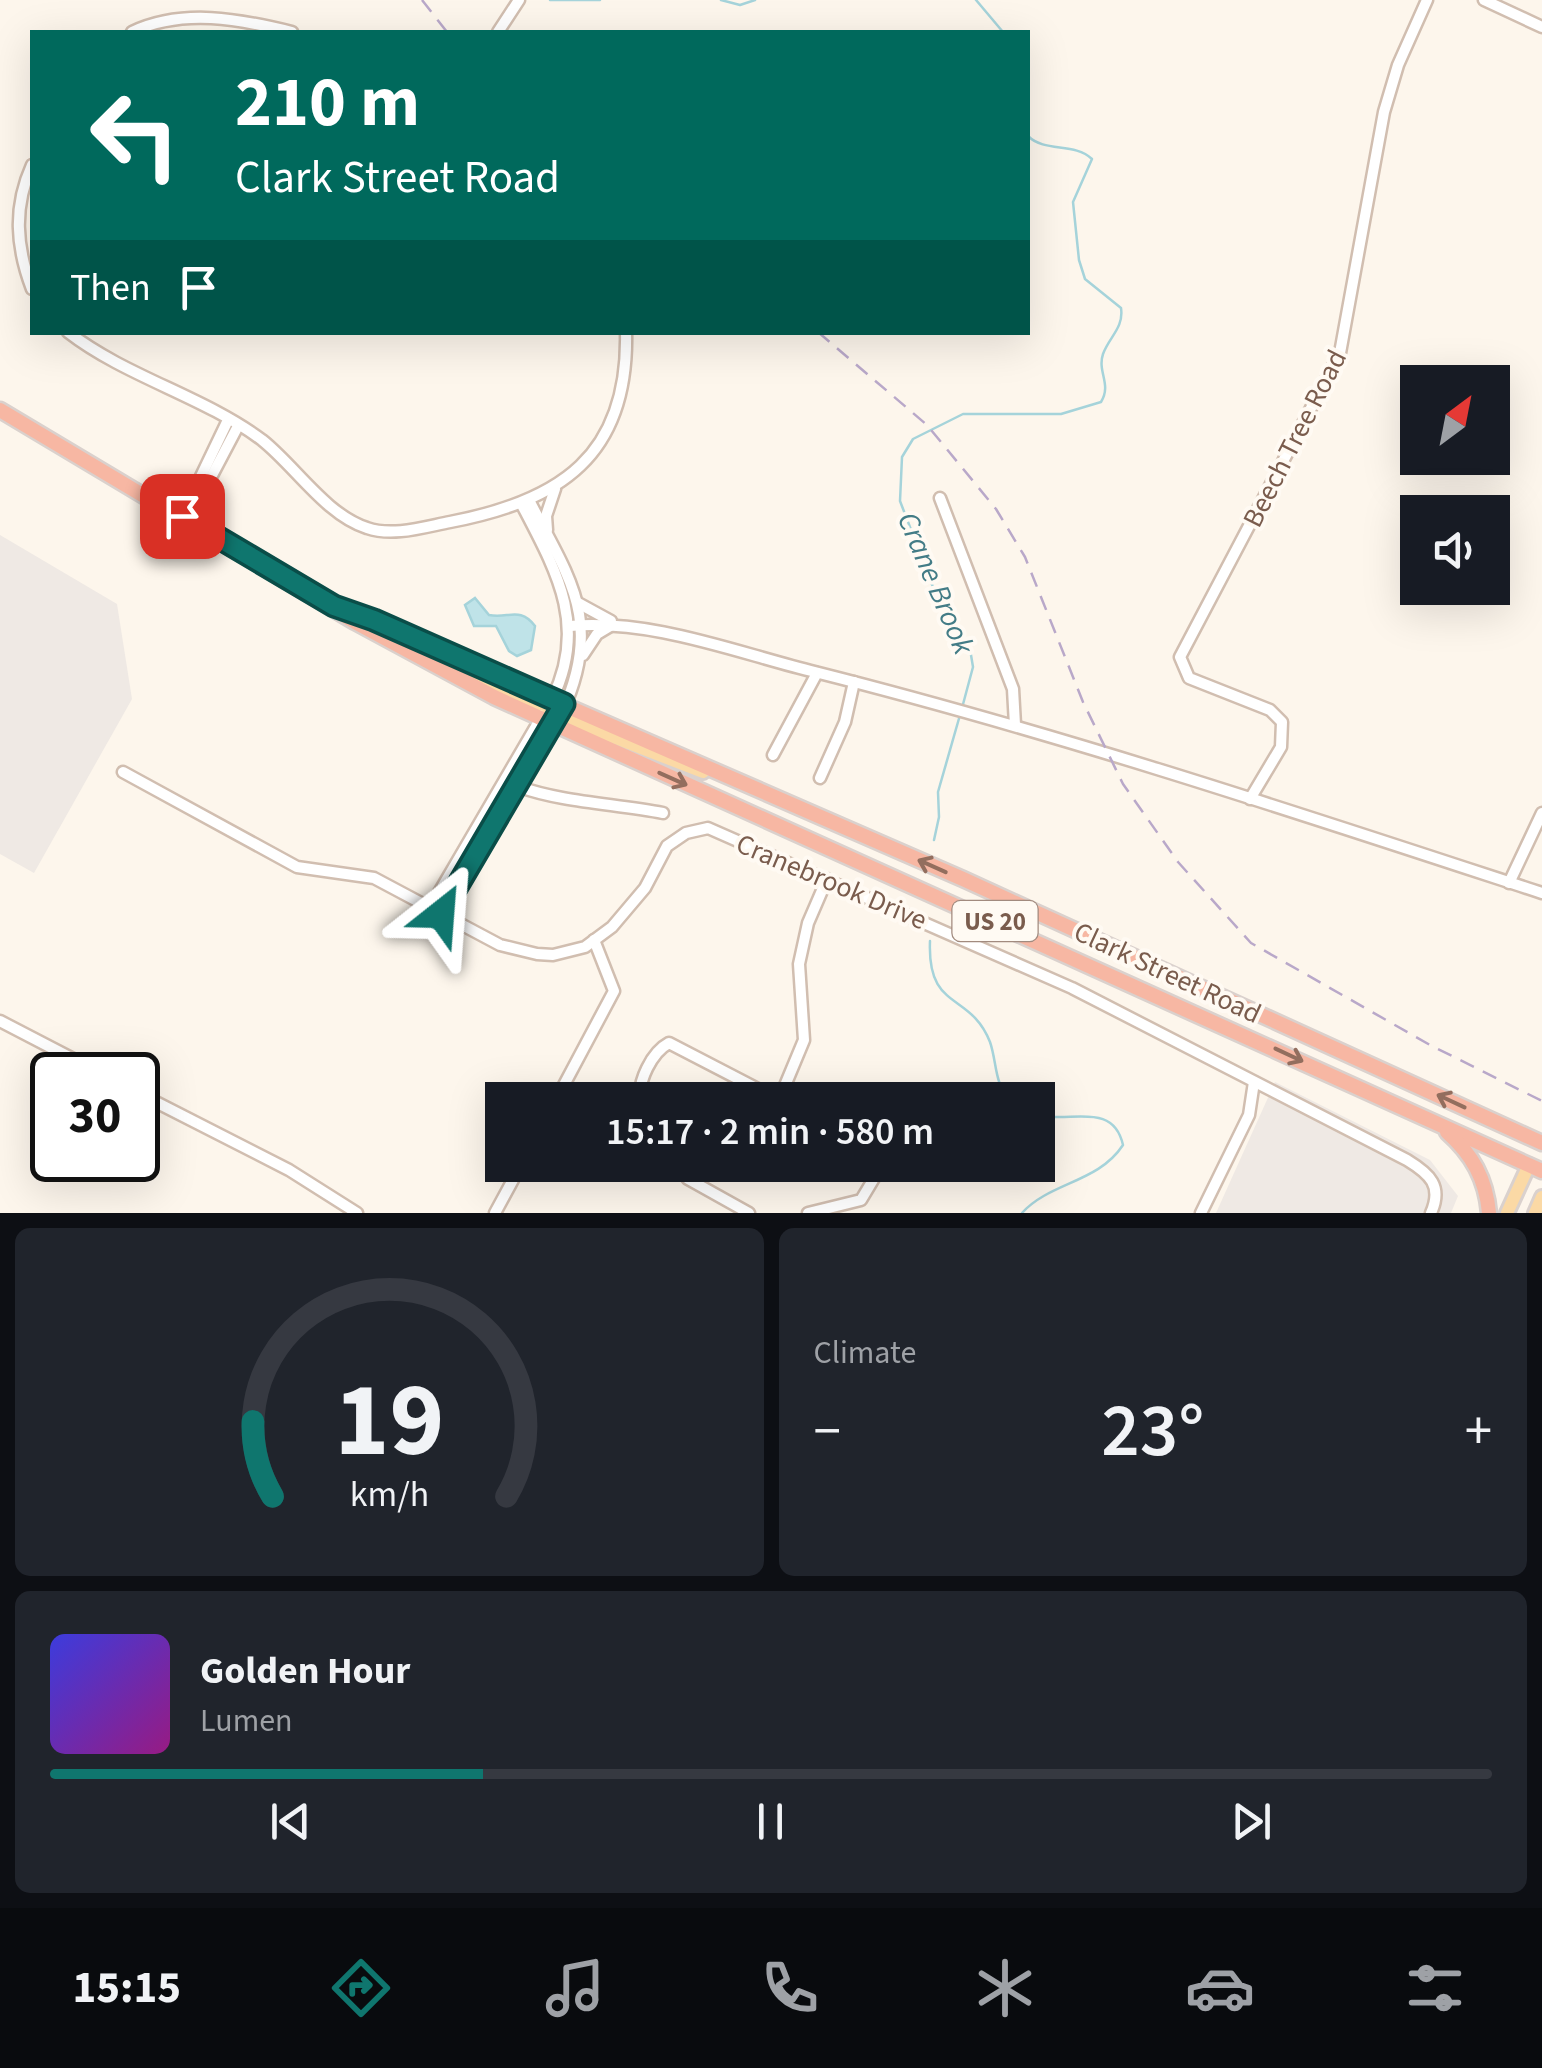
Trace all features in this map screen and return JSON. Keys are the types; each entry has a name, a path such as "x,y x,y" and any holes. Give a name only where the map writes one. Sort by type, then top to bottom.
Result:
{"highway":[{"name":"Clark Street Road","path":"0,410 433,666 552,712"},
{"name":"Clark Street Road","path":"334,606 374,620 552,712 1538,1167"},
{"name":"US 20","path":"552,712 758,789 1541,1145"},
{"path":"1435,1122 1474,1162 1483,1180 1488,1213"}],"main road":[{"path":"1507,1213 1538,1167"},
{"path":"1535,1213 1542,1197"}],"street":[{"path":"499,30 519,0"},
{"name":"Beech Tree Road","path":"1250,799 1284,742 1282,722 1270,710 1189,678 1180,657 1340,353 1384,112 1398,65 1427,0"},
{"path":"1484,0 1542,27"},
{"path":"138,30 170,20 200,17 280,30"},
{"path":"30,171 21,197 18,225 30,280"},
{"path":"73,335 265,443 343,514 366,528 404,530 502,512 555,489 594,450 614,413 624,379 626,335"},
{"path":"182,516 233,423"},
{"path":"549,541 546,516 555,489"},
{"path":"940,498 1013,689 1015,725"},
{"path":"526,504 575,626 580,660"},
{"path":"436,911 514,761 552,712 575,626 576,601 549,541 526,504"},
{"path":"502,512 536,533"},
{"path":"576,601 592,614 617,623 996,719 1542,894"},
{"path":"575,626 617,623"},
{"path":"436,911 478,843 520,786 580,660 597,634 617,623"},
{"path":"773,755 817,673"},
{"path":"820,778 845,722 854,682"},
{"path":"514,761 513,776 520,786 543,795 594,799 663,813"},
{"name":"Cranebrook Drive","path":"122,772 297,866 362,874 514,950 554,955 594,940 622,918 667,846 686,833 708,828 1072,988 1423,1170 1437,1194 1431,1213"},
{"path":"1510,883 1542,812"},
{"path":"786,1082 806,1032 798,976 805,935 827,878"},
{"path":"565,1082 614,990 594,940"},
{"path":"0,1022 59,1052"},
{"path":"642,1082 662,1046 669,1043 744,1082"},
{"path":"1201,1213 1249,1115 1254,1082"},
{"path":"160,1104 289,1170 357,1213"},
{"path":"495,1213 512,1182"},
{"path":"692,1182 749,1213"},
{"path":"808,1213 861,1200 872,1182"}],"shaded area":[{"path":"0,535 117,604 132,699 34,873 0,854"},
{"path":"1275,1082 1430,1160 1458,1196 1451,1213 1216,1213"}],"water":[{"path":"475,598 489,615 519,615 529,620 535,626 531,650 517,656 509,651 496,626 474,626 465,605"}],"waterway":[{"name":"Crane Brook","path":"550,0 600,0"},
{"name":"Crane Brook","path":"721,0 740,5 755,0"},
{"name":"Crane Brook","path":"976,0 1001,30"},
{"name":"Crane Brook","path":"962,708 973,667 971,655 941,608 900,501 902,457 913,439 963,414 1061,414 1101,402 1105,389 1103,354 1121,315 1121,308 1085,279 1079,260 1073,202 1092,159 1030,137"},
{"name":"Crane Brook","path":"934,840 939,817 938,792 960,715"},
{"path":"930,941 935,980 982,1026 1000,1082"},
{"path":"1022,1213 1046,1195 1101,1167 1123,1145 1118,1131 1100,1118 1055,1117"}],"railway":[{"path":"422,0 445,30"},
{"path":"822,335 927,425 996,509 1025,557 1083,702 1123,784 1178,862 1251,943 1430,1045 1542,1101"}],"route":[{"path":"182,516 334,606 359,613 564,704 513,798 478,843 441,914"}]}
